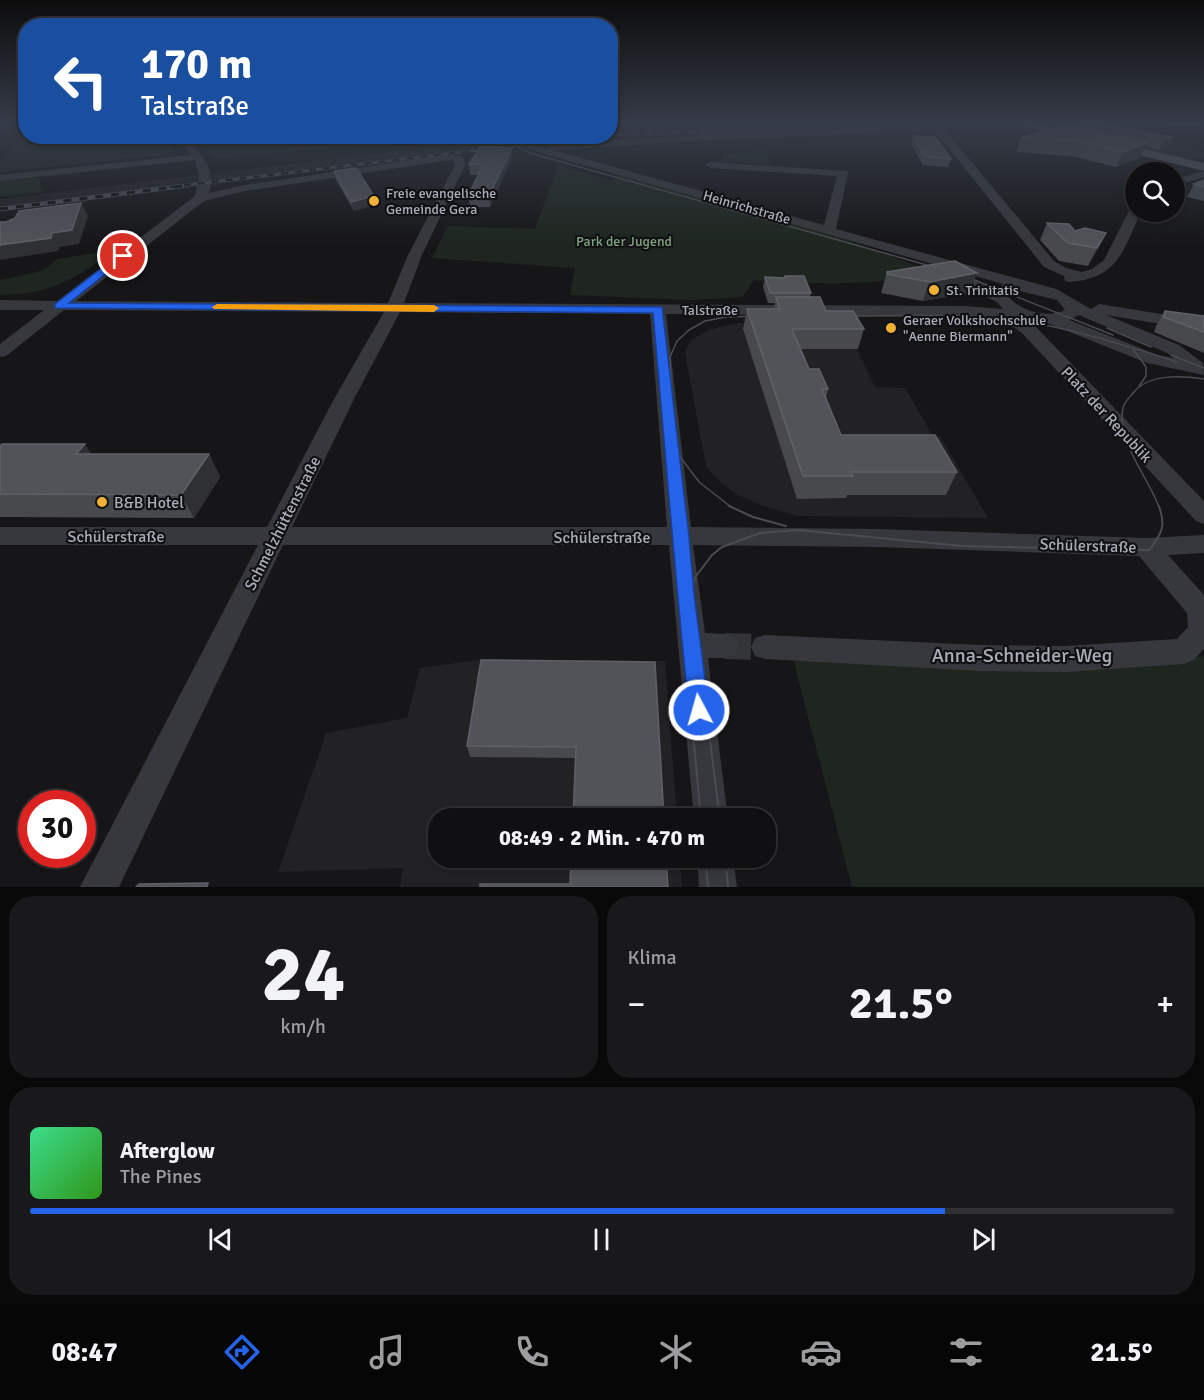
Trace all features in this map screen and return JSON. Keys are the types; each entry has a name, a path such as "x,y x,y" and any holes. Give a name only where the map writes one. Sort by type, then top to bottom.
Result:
{"main road":[{"path":"1180,163 1202,169"}],"street":[{"path":"0,178 131,163"},
{"path":"0,352 200,198 205,187 200,163"},
{"name":"Schmelzhüttenstraße","path":"200,198 245,188 414,163"},
{"name":"Schmelzhüttenstraße","path":"99,887 344,399 394,308 416,255 460,163"},
{"name":"Heinrichstraße","path":"591,163 1030,287 1069,303"},
{"path":"674,186 708,169 709,163"},
{"path":"785,163 843,173 834,232"},
{"path":"967,163 1049,264 1061,271 1082,277"},
{"path":"1185,178 1202,169"},
{"path":"1004,305 1000,292 1007,288 1030,287 1082,277 1104,269 1110,262 1130,222"},
{"name":"Heinrichstraße","path":"834,232 943,272 1004,305"},
{"path":"1040,317 1066,316 1073,312 1065,291 1076,285 1082,277"},
{"path":"1069,303 1204,326"},
{"path":"1069,303 1173,349 1202,371"},
{"name":"Talstraße","path":"0,305 965,311 1004,305 1040,317"},
{"name":"Platz der Republik","path":"1004,305 1204,515"},
{"path":"658,310 685,594 710,808"},
{"path":"1040,317 1154,359 1202,371"},
{"name":"Schülerstraße","path":"0,536 877,537 1146,546 1204,544"},
{"name":"Anna-Schneider-Weg","path":"765,647 980,658 1065,659 1184,651 1202,631 1200,609 1146,546"},
{"path":"692,645 725,646"},
{"path":"716,868 718,887"}],"shaded area":[{"path":"0,163 84,163 0,172"},
{"path":"297,163 380,163 0,212 0,199"},
{"path":"737,323 844,324 875,387 905,388 933,436 940,436 988,518 798,516 766,507 738,495 720,482 706,467 685,352 691,340 709,330"},
{"path":"486,659 665,661 676,808 428,808 428,868 681,868 682,887 400,887 403,868 278,872 326,733 407,718 420,668"}],"green space":[{"name":"Park der Jugend","path":"558,165 612,181 624,175 826,232 917,266 930,275 885,281 842,283 754,280 742,297 693,300 570,295 575,268 432,258 448,226 535,229"},
{"path":"39,178 42,192 0,197 0,181"},
{"path":"109,251 108,255 83,272 57,285 31,292 0,295 0,280 37,272 48,267 57,259"},
{"path":"791,651 1179,661 1204,656 1204,887 852,887"}],"building":[{"path":"505,163 489,196 468,196 483,165 469,164"},
{"path":"356,168 374,196 351,202 334,171"},
{"path":"1204,180 1204,187 1194,184"},
{"path":"81,203 72,230 52,233 51,238 0,245 0,222 15,218 19,211"},
{"path":"1047,223 1069,224 1075,231 1085,228 1106,233 1097,248 1068,243"},
{"path":"955,261 977,273 929,282 887,274 887,272"},
{"path":"785,276 804,276 811,293 770,293 765,277 785,278"},
{"path":"776,297 820,297 826,311 853,311 864,329 792,329 809,369 819,369 828,389 822,389 841,435 935,435 957,472 851,472 853,476 803,476 747,309 780,309"},
{"path":"1165,311 1204,316 1204,332 1163,317"},
{"path":"2,444 85,444 76,454 209,454 181,495 0,494 0,446"},
{"path":"481,660 655,662 663,808 573,808 576,747 467,746"},
{"path":"571,868 667,868 668,887 480,887 480,884 570,884"},
{"path":"208,883 207,887 136,887 139,884"}],"tunnel":[{"path":"725,646 765,647"}],"tram line":[{"path":"567,163 962,275 1113,335"},
{"path":"683,507 674,437 670,357 677,341 689,330 705,321 726,317 763,316"},
{"path":"841,316 951,316 1016,320 1077,332 1177,362"},
{"path":"1107,328 1151,347"},
{"path":"1133,349 1146,367 1146,376 1139,386"},
{"path":"1171,355 1204,368"},
{"path":"1159,507 1128,446 1122,421 1124,406 1133,393 1148,382 1166,377 1204,379"},
{"path":"678,454 699,482 731,507"},
{"path":"683,506 691,590"},
{"path":"691,590 696,576 712,555 722,547 760,533 798,530 962,546 1149,550 1162,530 1159,506"},
{"path":"731,507 753,517 786,526"},
{"path":"691,590 719,808"},
{"path":"691,590 682,614 700,808"},
{"path":"706,868 708,887"},
{"path":"726,868 728,887"}],"railway":[{"path":"170,187 367,163"},
{"path":"0,209 182,186"}],"slow traffic":[{"path":"217,307 434,308"}],"place":[{"name":"Freie evangelische Gemeinde Gera","path":"374,201"},
{"name":"St. Trinitatis","path":"934,290"},
{"name":"Geraer Volkshochschule \"Aenne Biermann\"","path":"891,328"},
{"name":"B&B Hotel","path":"102,502"}],"route":[{"path":"123,256 59,306 658,310 685,594 699,710"}]}
